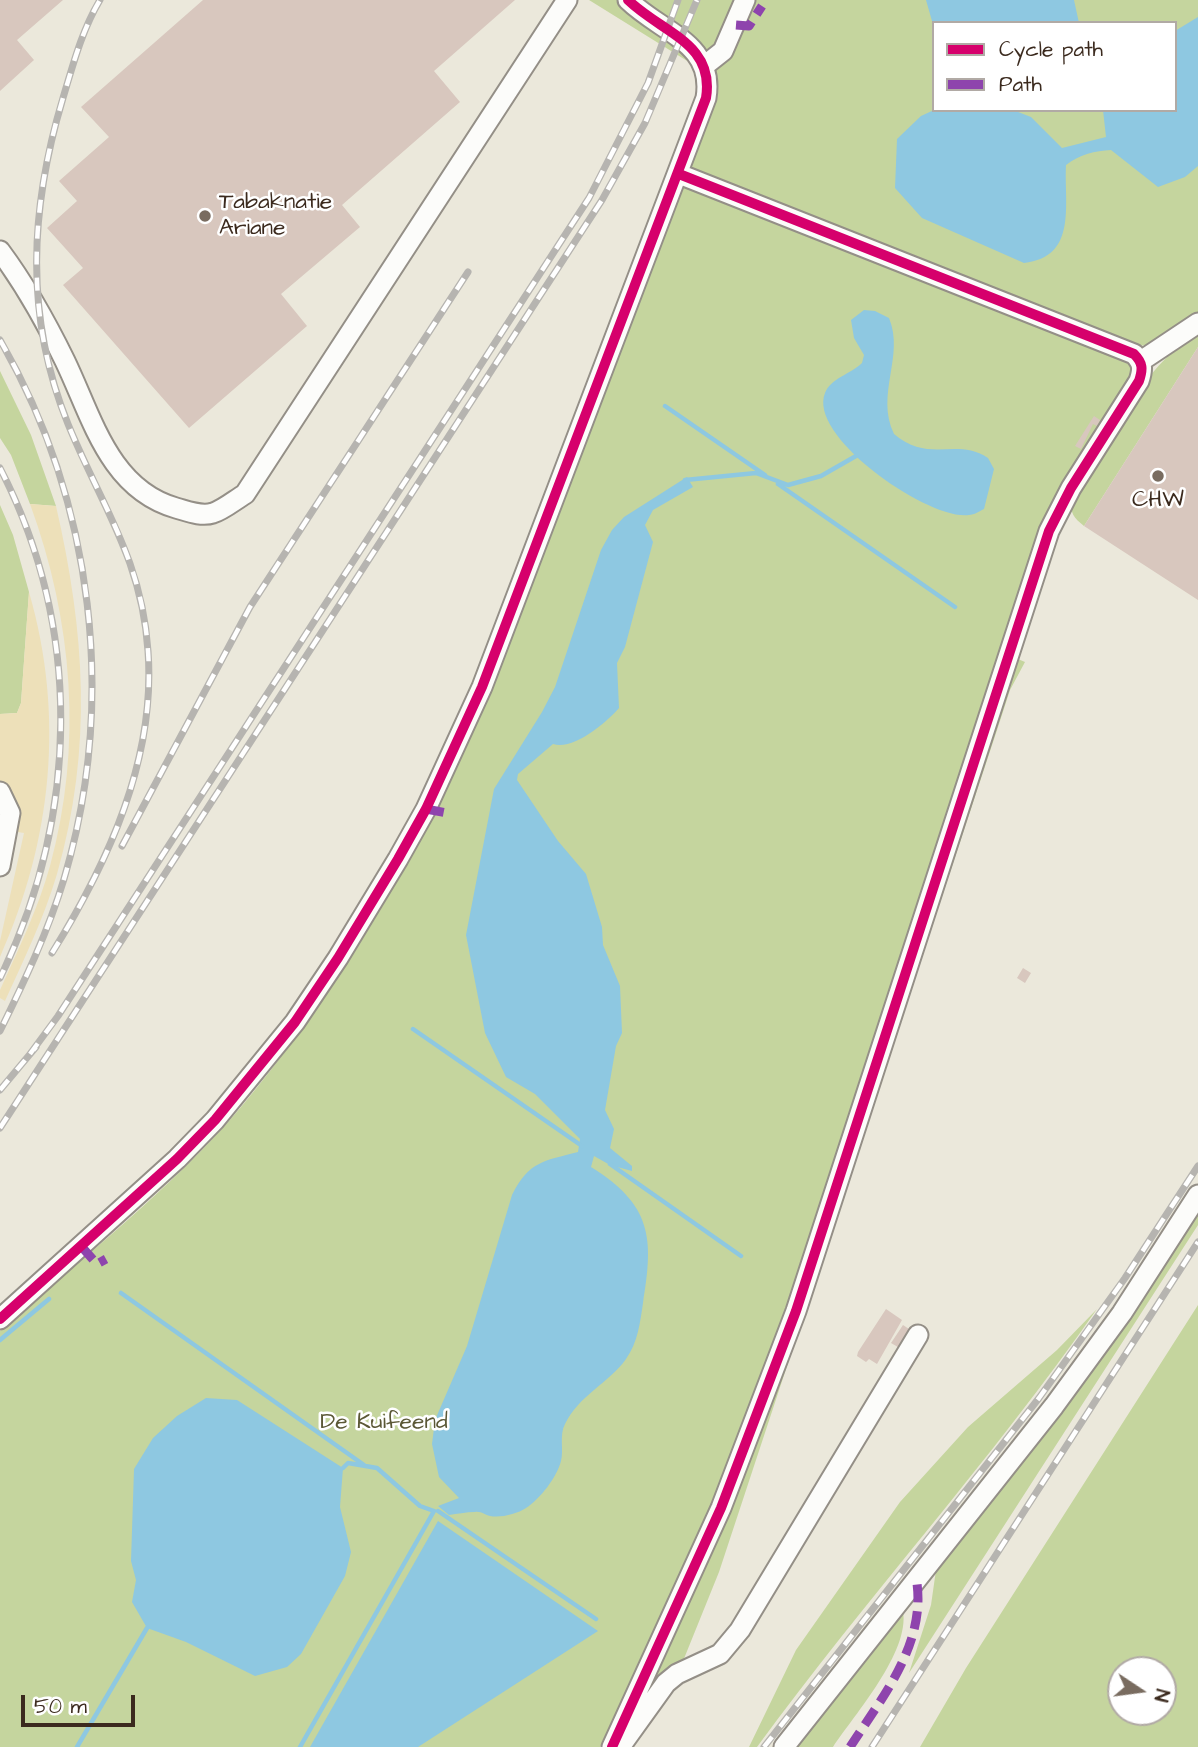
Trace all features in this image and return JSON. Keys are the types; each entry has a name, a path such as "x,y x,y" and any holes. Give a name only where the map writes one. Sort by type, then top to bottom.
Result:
{"street":[{"path":"0,251 37,304 106,449 124,477 143,494 170,506 195,513 212,514 245,495 567,0"},
{"path":"0,1319 167,1168 215,1120 295,1022 338,958 426,808 482,687 706,98 709,81 699,54 645,17 628,0"},
{"path":"704,66 723,51 745,0"},
{"path":"612,1747 721,1508 796,1311 1049,531 1071,488 1139,382 1143,370 1141,361 1134,354 679,174"},
{"path":"1141,361 1198,323"},
{"path":"0,792 10,813 0,866"},
{"path":"784,1747 1054,1406 1122,1313 1198,1195"},
{"path":"620,1747 666,1682 720,1654 740,1630 918,1335"}],"green space":[{"name":"De Kuifeend","path":"589,0 1198,0 1198,314 1151,344 1134,347 1132,376 1052,504 801,1270 722,1491 600,1747 0,1747 0,1331 125,1223 185,1167 241,1107 298,1034 351,957 399,877 443,795 713,77"},
{"path":"1198,331 1198,347 1084,526 1073,515 1071,500 1142,386 1177,347"},
{"path":"0,371 31,435 56,506 30,504 11,455 0,438"},
{"path":"0,505 13,535 29,592 21,703 17,713 0,714"},
{"path":"1013,657 1025,662 1010,690 719,1572 681,1666 638,1715 751,1450"},
{"path":"1198,1203 1198,1225 909,1673 931,1605 937,1563"},
{"path":"1198,1305 1198,1747 920,1747 966,1668"},
{"path":"1097,1309 1014,1421 841,1637 757,1747 749,1747 796,1650 900,1502 968,1427 1057,1350"},
{"path":"903,1611 903,1627 890,1663 833,1747 788,1747"}],"sand":[{"path":"30,504 56,506 66,553 79,645 80,735 76,781 57,874 40,922 5,1001 0,998 0,990 34,914 50,866 67,775 70,730 64,638 45,548"},
{"path":"29,592 47,685 48,778 32,868 0,957 0,941 24,833 11,831 8,789 0,782 0,714 17,713 21,703"}],"water":[{"path":"926,0 1074,0 1079,21 932,21"},
{"path":"1198,17 1198,166 1185,177 1158,187 1111,150 1088,154 1071,161 1066,165 1066,212 1060,240 1053,251 1041,259 1024,263 922,218 895,188 897,139 921,116 932,111 1018,112 1031,117 1062,148 1106,137 1103,112 1177,112 1177,30"},
{"path":"864,310 875,311 889,318 893,332 893,361 887,404 894,434 919,447 965,450 988,458 994,469 984,509 969,515 951,513 928,505 876,473 852,453 834,431 824,411 825,393 836,380 862,363 864,355 854,338 851,320"},
{"path":"687,477 693,487 653,510 645,525 653,542 625,647 617,663 619,708 580,739 561,745 553,744 518,774 517,780 558,841 586,874 602,927 603,945 620,986 622,1033 616,1046 605,1110 614,1129 610,1148 632,1166 632,1171 610,1165 594,1156 591,1167 626,1195 644,1225 648,1260 638,1332 630,1353 619,1368 571,1414 563,1428 559,1467 552,1481 537,1499 522,1510 504,1516 477,1512 449,1515 438,1506 459,1498 439,1477 432,1444 435,1420 467,1346 512,1195 531,1169 578,1152 580,1139 535,1094 506,1077 485,1033 466,935 494,789 555,687 601,550 612,530 624,517"},
{"path":"206,1398 237,1400 343,1468 340,1507 351,1552 345,1576 301,1654 287,1667 255,1676 186,1642 147,1628 132,1602 136,1580 131,1561 134,1469 153,1438 177,1416"},
{"path":"438,1521 598,1631 418,1747 310,1747"}],"building":[{"path":"0,0 63,0 17,40 34,60 0,91"},
{"name":"Tabaknatie Ariane","path":"203,0 515,0 434,71 460,102 342,205 360,227 281,294 307,326 189,428 63,285 83,268 47,228 77,201 59,181 109,137 81,107"},
{"name":"CHW","path":"1198,347 1198,600 1084,526"},
{"path":"1094,416 1100,420 1097,426 1093,424 1081,449 1075,446"},
{"path":"1023,968 1031,973 1025,983 1017,978"},
{"path":"886,1309 902,1320 877,1364 869,1359 866,1362 857,1356 858,1352"},
{"path":"903,1325 915,1333 903,1350 891,1343"}],"waterway":[{"path":"665,406 765,475"},
{"path":"685,480 756,473 788,485 821,476 856,456"},
{"path":"778,484 955,607"},
{"path":"413,1029 582,1146"},
{"path":"610,1164 741,1256"},
{"path":"121,1293 364,1465"},
{"path":"0,1340 49,1299"},
{"path":"343,1468 348,1463 377,1468 420,1506 434,1511"},
{"path":"300,1747 434,1511"},
{"path":"438,1511 596,1619"},
{"path":"77,1747 147,1628"}],"railway":[{"path":"52,953 92,883 124,809 144,731 148,691 148,651 138,588 118,533 68,424 44,343 38,302 38,221 52,139 78,48 100,0"},
{"path":"30,1054 58,1016 589,198 648,83 678,0"},
{"path":"0,1128 602,200 645,123 697,0"},
{"path":"122,846 250,607 468,272"},
{"path":"0,340 32,403 57,468 76,535 87,604 92,673 90,742 80,811 64,879 43,937 0,1031"},
{"path":"0,468 27,529 46,593 57,657 61,723 57,788 45,853 26,916 0,978"},
{"path":"0,1090 36,1047"},
{"path":"764,1747 1039,1398 1125,1278 1198,1166"},
{"path":"872,1747 1198,1242"}],"marked path":[{"path":"736,25 749,26 762,6"},
{"path":"426,809 452,814"},
{"path":"81,1246 97,1264 106,1259"},
{"path":"850,1747 889,1688 909,1646 918,1601 916,1577"}],"cycle path":[{"path":"0,1319 177,1159 215,1120 295,1022 338,958 426,809 482,687 706,98 707,79 694,52 628,0"},
{"path":"612,1747 721,1508 796,1311 1049,531 1071,488 1139,381 1142,370 1141,363 1134,354 679,174"}],"place":[{"name":"Tabaknatie Ariane","path":"205,216"},
{"name":"CHW","path":"1158,476"}]}
